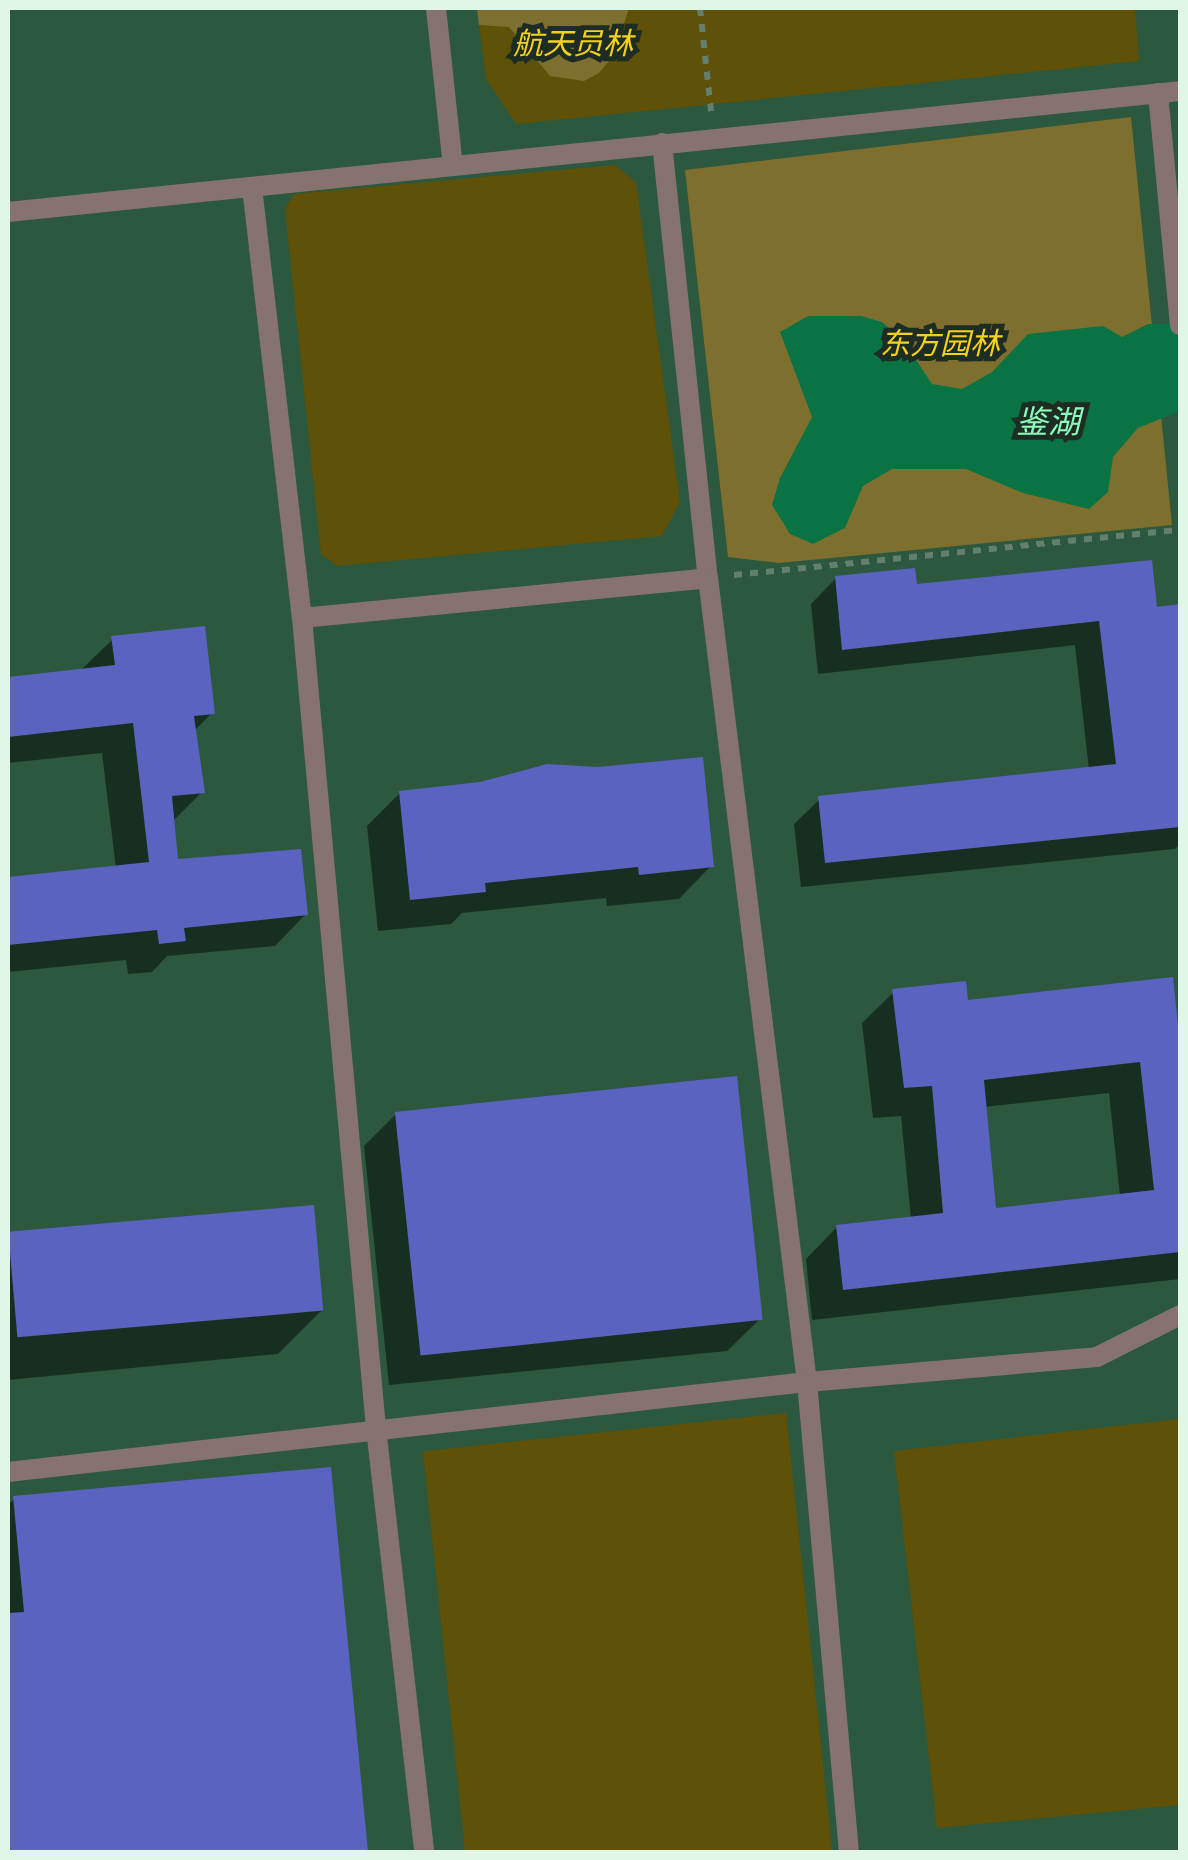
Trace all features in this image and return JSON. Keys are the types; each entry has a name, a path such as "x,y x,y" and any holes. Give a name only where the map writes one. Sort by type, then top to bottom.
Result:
{"lane":[{"path":"436,8 453,166"},
{"path":"8,212 1180,92"},
{"path":"1158,94 1180,325"},
{"path":"662,143 708,578 808,1382 849,1852"},
{"path":"252,187 302,618 376,1428 424,1852"},
{"path":"302,618 708,578"},
{"path":"8,1472 808,1382 1097,1357 1180,1316"}],"path":[{"path":"700,8 714,140"},
{"path":"708,578 1180,530"}],"shaded area":[{"path":"8,8 1180,8 1180,1852 8,1852"}],"green space":[{"path":"477,8 1135,8 1139,61 516,124 486,79"},
{"name":"航天员林","path":"477,8 629,8 614,55 599,73 584,81 550,76 509,27 479,25"},
{"name":"东方园林","path":"1131,117 1172,525 779,563 728,557 685,170"},
{"path":"615,165 636,183 680,502 662,536 337,566 321,554 285,209 294,194"},
{"path":"786,1413 832,1852 465,1852 423,1451"},
{"path":"1180,1419 1180,1805 937,1828 894,1451"}],"water":[{"name":"鉴湖","path":"808,316 861,316 882,322 903,340 932,384 962,389 992,372 1028,334 1103,326 1122,337 1148,324 1180,324 1180,411 1138,428 1113,457 1108,492 1089,509 1023,493 966,469 892,469 863,486 845,528 813,544 790,534 772,505 780,478 812,417 780,332"}],"building":[{"path":"1152,560 1157,607 1180,604 1180,827 825,863 818,796 1116,764 1099,621 842,650 835,576 915,568 917,584"},
{"path":"205,626 215,714 194,716 205,793 172,796 178,859 301,849 308,915 184,928 186,941 159,944 157,930 8,945 8,877 149,862 133,723 8,737 8,677 115,665 111,636"},
{"path":"703,757 714,867 639,875 638,867 485,883 486,892 410,900 399,791 480,782 547,764 598,767"},
{"path":"1173,977 1180,1044 1180,1252 843,1290 836,1225 943,1213 932,1086 904,1088 892,989 966,981 968,1000","holes":["1140,1062 1154,1190 996,1208 984,1080"]},
{"path":"737,1076 763,1320 420,1356 395,1112"},
{"path":"314,1205 323,1311 17,1337 8,1232"},
{"path":"331,1467 368,1852 8,1852 8,1613 24,1612 13,1496"}]}
